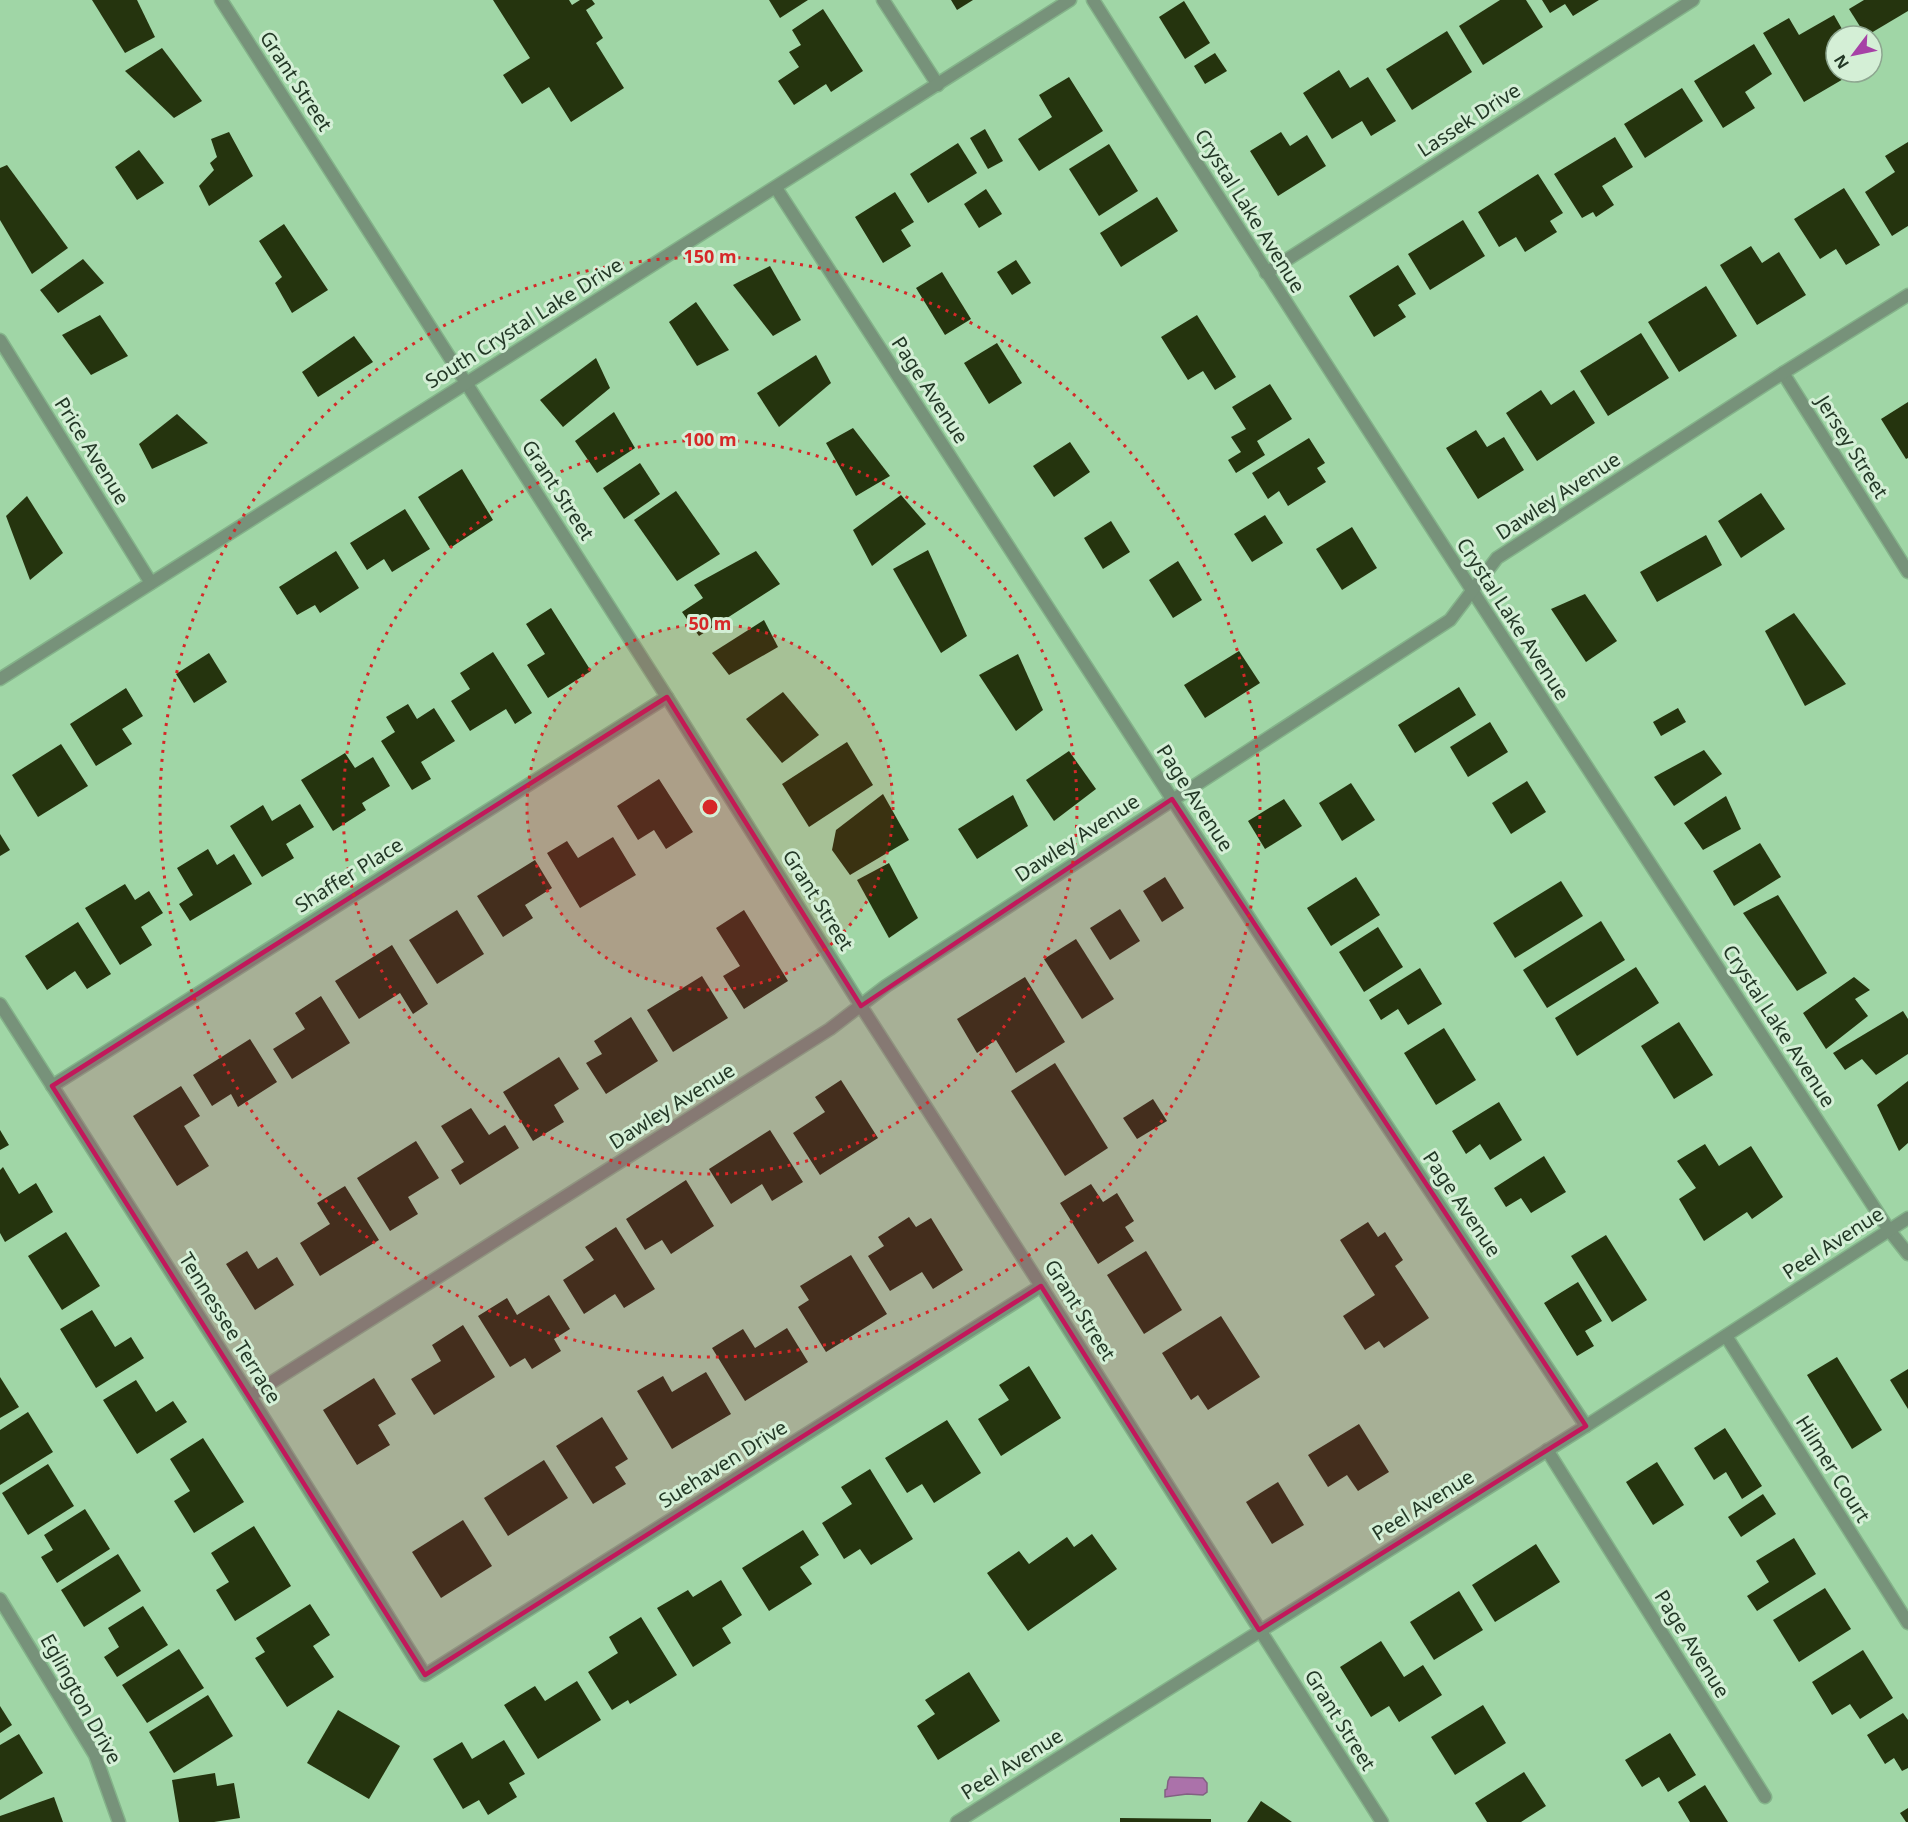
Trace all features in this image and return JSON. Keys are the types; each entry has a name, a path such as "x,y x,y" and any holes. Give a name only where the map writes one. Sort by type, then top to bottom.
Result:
{"street":[{"name":"Grant Street","path":"221,0 668,697 861,1006 1382,1822"},
{"path":"883,0 938,85"},
{"name":"South Crystal Lake Drive","path":"0,679 1070,0"},
{"name":"Crystal Lake Avenue","path":"1094,0 1266,273 1472,592 1889,1230 1908,1254"},
{"name":"Lassek Drive","path":"1266,273 1694,0"},
{"name":"Page Avenue","path":"776,188 1172,799 1586,1426"},
{"name":"Dawley Avenue","path":"250,1396 830,1029 886,986 1450,620 1497,558 1908,295"},
{"name":"Price Avenue","path":"0,340 151,583"},
{"name":"Jersey Street","path":"1783,373 1908,572"},
{"name":"Shaffer Place","path":"52,1086 668,697"},
{"name":"Tennessee Terrace","path":"0,1004 425,1675"},
{"name":"Peel Avenue","path":"957,1822 1586,1426 1908,1218"},
{"name":"Suehaven Drive","path":"425,1675 1041,1286"},
{"name":"Hilmer Court","path":"1726,1335 1908,1623"},
{"name":"Page Avenue","path":"1547,1450 1765,1797"},
{"name":"Eglington Drive","path":"0,1599 4,1615 94,1755 119,1822"}],"highlighted area":[{"path":"667,697 861,1006 1172,799 1586,1426 1259,1630 1041,1286 425,1675 52,1086"}],"shaded area":[{"path":"1170,1777 1203,1778 1207,1783 1207,1792 1203,1795 1187,1794 1165,1797"}],"building":[{"path":"92,0 137,0 155,37 125,53"},
{"path":"493,0 569,0 572,5 580,0 592,0 595,4 586,10 603,38 596,43 624,88 571,122 549,87 522,104 503,75 530,58"},
{"path":"769,0 808,0 780,18"},
{"path":"951,0 973,0 957,10"},
{"path":"1500,0 1526,0 1543,27 1483,65 1459,26"},
{"path":"1542,0 1599,0 1573,16 1565,4 1550,13"},
{"path":"1864,0 1908,0 1908,11 1884,25 1858,24 1849,9"},
{"path":"1184,1 1210,43 1185,59 1159,17"},
{"path":"823,9 863,71 831,92 826,84 794,105 778,81 799,67 789,52 801,45 792,30"},
{"path":"1834,15 1839,24 1824,24 1824,84 1835,84 1804,102 1763,33 1789,18 1799,35"},
{"path":"1447,31 1472,72 1412,110 1386,69"},
{"path":"1754,44 1772,74 1745,92 1755,108 1723,128 1694,81"},
{"path":"162,48 202,101 174,118 125,71"},
{"path":"1215,53 1227,71 1205,84 1194,66"},
{"path":"1339,70 1350,88 1368,77 1396,121 1371,136 1362,121 1332,139 1303,93"},
{"path":"1069,77 1103,131 1039,171 1018,139 1052,117 1039,95"},
{"path":"1682,88 1703,121 1645,158 1624,124"},
{"path":"985,129 1003,161 988,169 970,138"},
{"path":"229,132 253,176 209,206 199,186 214,170 210,163 217,157 211,139"},
{"path":"1281,132 1290,146 1307,135 1326,166 1278,196 1250,151"},
{"path":"1615,137 1633,167 1602,186 1614,205 1596,217 1593,212 1582,218 1554,174"},
{"path":"1908,142 1908,226 1892,236 1865,192 1895,172 1885,156"},
{"path":"958,143 977,173 928,203 910,174"},
{"path":"1109,144 1138,191 1099,216 1069,169"},
{"path":"139,150 164,183 137,200 115,167"},
{"path":"7,165 68,248 32,274 0,220 0,168"},
{"path":"1538,174 1563,213 1550,221 1557,232 1525,252 1516,237 1499,247 1478,212"},
{"path":"1844,188 1880,245 1846,265 1836,249 1820,259 1794,219"},
{"path":"986,189 1002,214 979,228 964,204"},
{"path":"895,192 914,222 901,230 911,246 883,263 855,217"},
{"path":"1157,197 1178,231 1121,267 1100,233"},
{"path":"1463,220 1485,256 1430,290 1408,254"},
{"path":"284,224 328,290 292,313 275,283 282,277 259,241"},
{"path":"1751,246 1762,263 1779,252 1806,295 1757,325 1720,265"},
{"path":"83,259 104,283 58,313 40,290"},
{"path":"1016,260 1031,283 1012,295 997,272"},
{"path":"1398,265 1416,294 1398,305 1406,317 1374,337 1349,296"},
{"path":"770,266 801,320 773,336 733,285"},
{"path":"942,272 971,319 945,335 916,288"},
{"path":"1706,286 1737,336 1679,372 1648,322"},
{"path":"696,302 729,350 697,366 669,322"},
{"path":"100,315 128,356 91,375 62,335"},
{"path":"1197,315 1236,377 1215,390 1203,371 1188,380 1161,337"},
{"path":"1641,333 1669,378 1608,416 1580,371"},
{"path":"354,336 373,362 318,397 302,372"},
{"path":"997,343 1022,383 989,404 964,363"},
{"path":"816,355 831,383 779,427 757,393"},
{"path":"596,358 610,388 563,427 540,400"},
{"path":"1270,384 1292,419 1257,441 1265,455 1236,473 1228,460 1241,452 1231,437 1246,429 1232,407"},
{"path":"1541,390 1551,405 1574,390 1595,423 1537,461 1506,413"},
{"path":"1908,402 1908,458 1906,459 1881,419"},
{"path":"614,412 635,448 597,473 575,441"},
{"path":"177,414 208,443 152,469 139,444"},
{"path":"853,428 890,476 856,496 826,443"},
{"path":"1476,430 1487,447 1504,437 1524,470 1478,499 1446,448"},
{"path":"1309,438 1325,463 1317,468 1326,482 1288,506 1279,491 1268,499 1252,473"},
{"path":"1070,442 1090,472 1054,497 1033,466"},
{"path":"640,463 660,494 624,519 603,488"},
{"path":"462,469 493,520 450,548 418,497"},
{"path":"676,491 720,554 677,581 634,520"},
{"path":"1761,493 1785,529 1741,558 1718,521"},
{"path":"901,495 926,524 872,566 853,530"},
{"path":"27,496 63,553 30,580 6,516"},
{"path":"405,509 430,549 392,572 384,559 367,570 350,543"},
{"path":"1265,515 1283,543 1252,562 1234,534"},
{"path":"1111,521 1130,552 1103,569 1084,538"},
{"path":"1352,527 1377,568 1342,590 1316,549"},
{"path":"1706,535 1722,565 1657,602 1640,572"},
{"path":"928,550 967,636 941,653 893,569"},
{"path":"336,551 359,588 320,613 315,605 297,615 279,587"},
{"path":"756,551 780,584 699,636 682,612 703,598 694,585"},
{"path":"1178,561 1202,600 1173,618 1149,580"},
{"path":"1585,594 1617,641 1586,662 1551,609"},
{"path":"551,608 591,671 548,698 527,665 545,654 526,624"},
{"path":"1794,613 1846,684 1805,706 1765,631"},
{"path":"764,620 778,647 729,675 712,653"},
{"path":"1239,651 1260,683 1205,718 1184,685"},
{"path":"493,652 532,713 515,724 506,709 470,731 451,701 470,689 460,673"},
{"path":"209,653 227,682 194,703 176,674"},
{"path":"1018,654 1043,710 1016,731 979,675"},
{"path":"1459,687 1476,715 1415,753 1398,725"},
{"path":"126,688 143,716 122,729 132,744 96,766 70,724"},
{"path":"783,692 819,735 782,763 746,719"},
{"path":"408,704 417,719 434,708 455,741 421,762 431,779 412,790 381,741 395,732 386,717"},
{"path":"1678,708 1686,722 1661,736 1653,722"},
{"path":"1490,722 1508,752 1468,777 1450,747"},
{"path":"847,742 873,785 809,827 782,784"},
{"path":"61,744 88,786 38,817 12,775"},
{"path":"1704,750 1722,774 1674,806 1654,777"},
{"path":"1069,751 1096,789 1054,821 1026,780"},
{"path":"345,753 355,768 373,757 390,786 362,803 366,810 333,831 301,780"},
{"path":"659,779 693,832 666,849 654,830 638,840 617,806"},
{"path":"1527,781 1546,812 1511,834 1492,803"},
{"path":"1351,783 1375,820 1342,841 1319,803"},
{"path":"883,794 909,840 850,875 832,850 836,830"},
{"path":"1013,795 1028,826 977,859 958,829"},
{"path":"1726,796 1741,829 1703,850 1684,823"},
{"path":"1284,799 1302,826 1265,849 1248,821"},
{"path":"300,804 314,827 286,844 294,858 262,877 230,826 263,805 272,821"},
{"path":"0,834 10,850 0,856"},
{"path":"613,837 636,875 580,908 547,853 567,841 578,858"},
{"path":"1760,843 1781,877 1734,906 1713,871"},
{"path":"208,849 217,865 234,854 252,884 190,921 179,904 193,895 177,868"},
{"path":"535,860 552,888 525,905 533,918 503,937 477,896"},
{"path":"889,863 918,918 889,938 857,880"},
{"path":"1165,877 1184,908 1162,922 1143,891"},
{"path":"1356,877 1380,915 1331,946 1307,908"},
{"path":"1561,881 1583,916 1515,958 1493,923"},
{"path":"125,884 135,900 149,891 163,913 141,927 152,945 120,965 85,908"},
{"path":"1778,895 1827,973 1797,991 1743,913"},
{"path":"1120,909 1140,941 1110,960 1090,928"},
{"path":"457,910 484,954 437,984 409,940"},
{"path":"744,910 788,981 744,1009 723,976 740,966 716,928"},
{"path":"1601,921 1625,960 1547,1008 1523,970"},
{"path":"78,922 111,974 87,989 75,971 47,990 25,956"},
{"path":"1378,927 1403,967 1364,992 1339,952"},
{"path":"1076,939 1114,999 1082,1019 1044,959"},
{"path":"392,945 428,1004 413,1014 400,993 359,1019 335,981"},
{"path":"1636,967 1659,1003 1577,1056 1555,1018"},
{"path":"1420,968 1442,1004 1408,1025 1398,1009 1381,1020 1369,1000"},
{"path":"702,976 728,1018 673,1052 647,1010"},
{"path":"1025,977 1065,1042 1016,1073 996,1040 977,1053 957,1019"},
{"path":"1854,977 1870,990 1855,999 1868,1016 1826,1049 1803,1013"},
{"path":"321,996 350,1043 292,1079 273,1049 305,1029 295,1013"},
{"path":"1903,1011 1908,1019 1908,1054 1876,1075 1862,1059 1845,1070 1833,1053"},
{"path":"631,1017 658,1061 606,1094 586,1063 602,1054 594,1041"},
{"path":"1679,1022 1713,1075 1674,1099 1641,1046"},
{"path":"1444,1028 1476,1080 1436,1105 1404,1053"},
{"path":"250,1039 277,1082 238,1107 231,1094 212,1106 193,1075"},
{"path":"559,1057 579,1089 554,1105 564,1122 533,1141 503,1092"},
{"path":"1055,1063 1108,1148 1065,1176 1011,1091"},
{"path":"841,1080 878,1138 820,1175 793,1133 825,1112 815,1097"},
{"path":"1908,1081 1908,1143 1899,1151 1877,1105"},
{"path":"181,1086 200,1116 184,1126 209,1166 177,1186 133,1116"},
{"path":"1153,1099 1167,1121 1137,1139 1123,1118"},
{"path":"1499,1102 1522,1140 1490,1160 1480,1144 1466,1154 1452,1131"},
{"path":"471,1108 489,1135 505,1125 519,1148 460,1185 451,1170 464,1162 441,1126"},
{"path":"0,1130 9,1145 0,1150"},
{"path":"770,1130 803,1182 772,1201 762,1184 731,1204 709,1169"},
{"path":"416,1141 439,1178 408,1197 418,1214 390,1231 357,1178"},
{"path":"1705,1144 1719,1166 1751,1146 1783,1197 1752,1219 1747,1212 1704,1241 1679,1199 1696,1188 1677,1161"},
{"path":"1544,1156 1566,1192 1531,1213 1521,1198 1506,1207 1494,1188"},
{"path":"3,1167 19,1194 36,1183 53,1212 5,1242 0,1233 0,1170"},
{"path":"686,1180 714,1226 671,1254 662,1240 645,1250 626,1219"},
{"path":"1091,1184 1103,1202 1117,1193 1134,1221 1125,1227 1134,1241 1098,1264 1060,1203"},
{"path":"345,1186 379,1240 320,1276 300,1243 330,1224 317,1203"},
{"path":"909,1217 916,1227 931,1218 963,1270 933,1289 922,1272 890,1291 868,1256 884,1246 878,1237"},
{"path":"1368,1222 1378,1237 1385,1232 1403,1260 1395,1266 1429,1318 1384,1348 1379,1341 1365,1350 1343,1316 1375,1295 1340,1240"},
{"path":"616,1227 655,1289 624,1308 615,1294 584,1314 563,1280 594,1260 585,1247"},
{"path":"66,1232 100,1286 62,1310 28,1256"},
{"path":"1606,1235 1647,1300 1612,1322 1571,1256"},
{"path":"247,1251 258,1269 277,1257 294,1285 255,1310 226,1264"},
{"path":"1146,1251 1182,1310 1144,1334 1107,1275"},
{"path":"851,1255 887,1314 826,1352 798,1307 809,1300 800,1286"},
{"path":"1578,1282 1602,1321 1585,1331 1594,1346 1577,1356 1544,1303"},
{"path":"549,1295 570,1329 554,1339 561,1351 532,1369 525,1358 510,1367 478,1316 507,1298 517,1315"},
{"path":"92,1310 115,1347 131,1337 144,1358 96,1388 60,1329"},
{"path":"1221,1316 1260,1377 1208,1410 1198,1395 1191,1400 1162,1353"},
{"path":"463,1325 495,1377 434,1415 411,1379 441,1361 432,1345"},
{"path":"787,1328 808,1362 745,1401 712,1348 743,1329 755,1348"},
{"path":"1837,1357 1882,1430 1852,1449 1807,1375"},
{"path":"1029,1366 1061,1418 1001,1456 978,1419 1009,1400 999,1385"},
{"path":"1908,1369 1908,1409 1890,1380"},
{"path":"706,1372 731,1414 672,1449 637,1391 663,1376 672,1392"},
{"path":"0,1377 19,1407 0,1418"},
{"path":"374,1378 396,1414 378,1425 390,1445 357,1465 323,1410"},
{"path":"136,1380 156,1412 173,1401 187,1422 137,1454 103,1400"},
{"path":"28,1412 53,1452 0,1485 0,1430"},
{"path":"602,1417 628,1459 615,1467 626,1484 593,1504 556,1446"},
{"path":"947,1420 981,1473 934,1503 922,1484 907,1493 885,1458"},
{"path":"1359,1424 1389,1472 1358,1491 1347,1475 1328,1487 1308,1455"},
{"path":"1725,1428 1762,1486 1742,1499 1726,1472 1714,1480 1694,1448"},
{"path":"203,1438 244,1502 194,1533 174,1501 190,1491 170,1459"},
{"path":"544,1460 568,1498 508,1536 484,1498"},
{"path":"1657,1462 1684,1505 1653,1525 1626,1482"},
{"path":"48,1464 74,1506 28,1535 2,1493"},
{"path":"870,1469 913,1539 871,1565 860,1549 844,1559 822,1523 852,1504 841,1487"},
{"path":"1278,1482 1304,1525 1272,1544 1246,1502"},
{"path":"1763,1494 1776,1514 1741,1537 1728,1517"},
{"path":"85,1509 110,1549 57,1583 41,1557 53,1550 44,1535"},
{"path":"463,1520 492,1566 441,1598 412,1552"},
{"path":"254,1526 291,1586 235,1621 216,1590 229,1582 211,1553"},
{"path":"803,1530 819,1555 800,1567 812,1584 769,1611 742,1568"},
{"path":"1092,1534 1117,1569 1028,1631 987,1573 1019,1551 1029,1564 1067,1537 1074,1547"},
{"path":"1794,1538 1816,1574 1757,1611 1747,1596 1769,1582 1756,1561"},
{"path":"1536,1544 1560,1582 1495,1622 1472,1585"},
{"path":"118,1554 141,1591 84,1627 61,1590"},
{"path":"721,1580 742,1615 722,1628 731,1643 693,1667 657,1608 688,1590 693,1597"},
{"path":"1825,1588 1851,1629 1799,1662 1773,1620"},
{"path":"1459,1591 1483,1630 1434,1660 1410,1622"},
{"path":"310,1604 330,1635 313,1646 334,1677 287,1707 255,1658 265,1652 256,1638"},
{"path":"143,1606 168,1645 117,1677 104,1657 119,1647 108,1628"},
{"path":"641,1617 677,1675 630,1704 628,1700 612,1710 588,1672 618,1653 609,1637"},
{"path":"1381,1641 1404,1677 1423,1665 1442,1695 1399,1722 1389,1706 1371,1717 1340,1667"},
{"path":"179,1649 204,1688 147,1723 122,1685"},
{"path":"1863,1650 1893,1698 1860,1719 1850,1704 1832,1715 1812,1682"},
{"path":"969,1672 1000,1721 938,1760 917,1726 935,1714 925,1700"},
{"path":"577,1681 601,1720 538,1759 504,1705 535,1686 545,1701"},
{"path":"208,1695 233,1736 174,1773 149,1732"},
{"path":"1483,1705 1506,1743 1455,1775 1431,1737"},
{"path":"0,1706 12,1725 0,1733"},
{"path":"338,1710 400,1746 369,1799 307,1763"},
{"path":"1903,1713 1908,1720 1908,1768 1902,1771 1894,1758 1885,1764 1867,1735"},
{"path":"1670,1733 1696,1775 1668,1792 1659,1777 1642,1787 1625,1760"},
{"path":"19,1734 43,1773 0,1800 0,1745"},
{"path":"504,1740 525,1774 509,1783 517,1797 488,1815 479,1800 463,1809 433,1759 462,1742 472,1759"},
{"path":"1524,1772 1546,1806 1521,1822 1487,1822 1475,1803"},
{"path":"215,1773 217,1786 234,1783 240,1818 214,1822 179,1822 172,1780"},
{"path":"1705,1785 1728,1822 1690,1822 1678,1802"},
{"path":"54,1797 63,1822 0,1822 0,1816"},
{"path":"1261,1801 1292,1822 1247,1822"},
{"path":"1908,1808 1908,1822 1906,1822 1900,1813"},
{"path":"1120,1818 1211,1819 1211,1822 1120,1822"}]}
